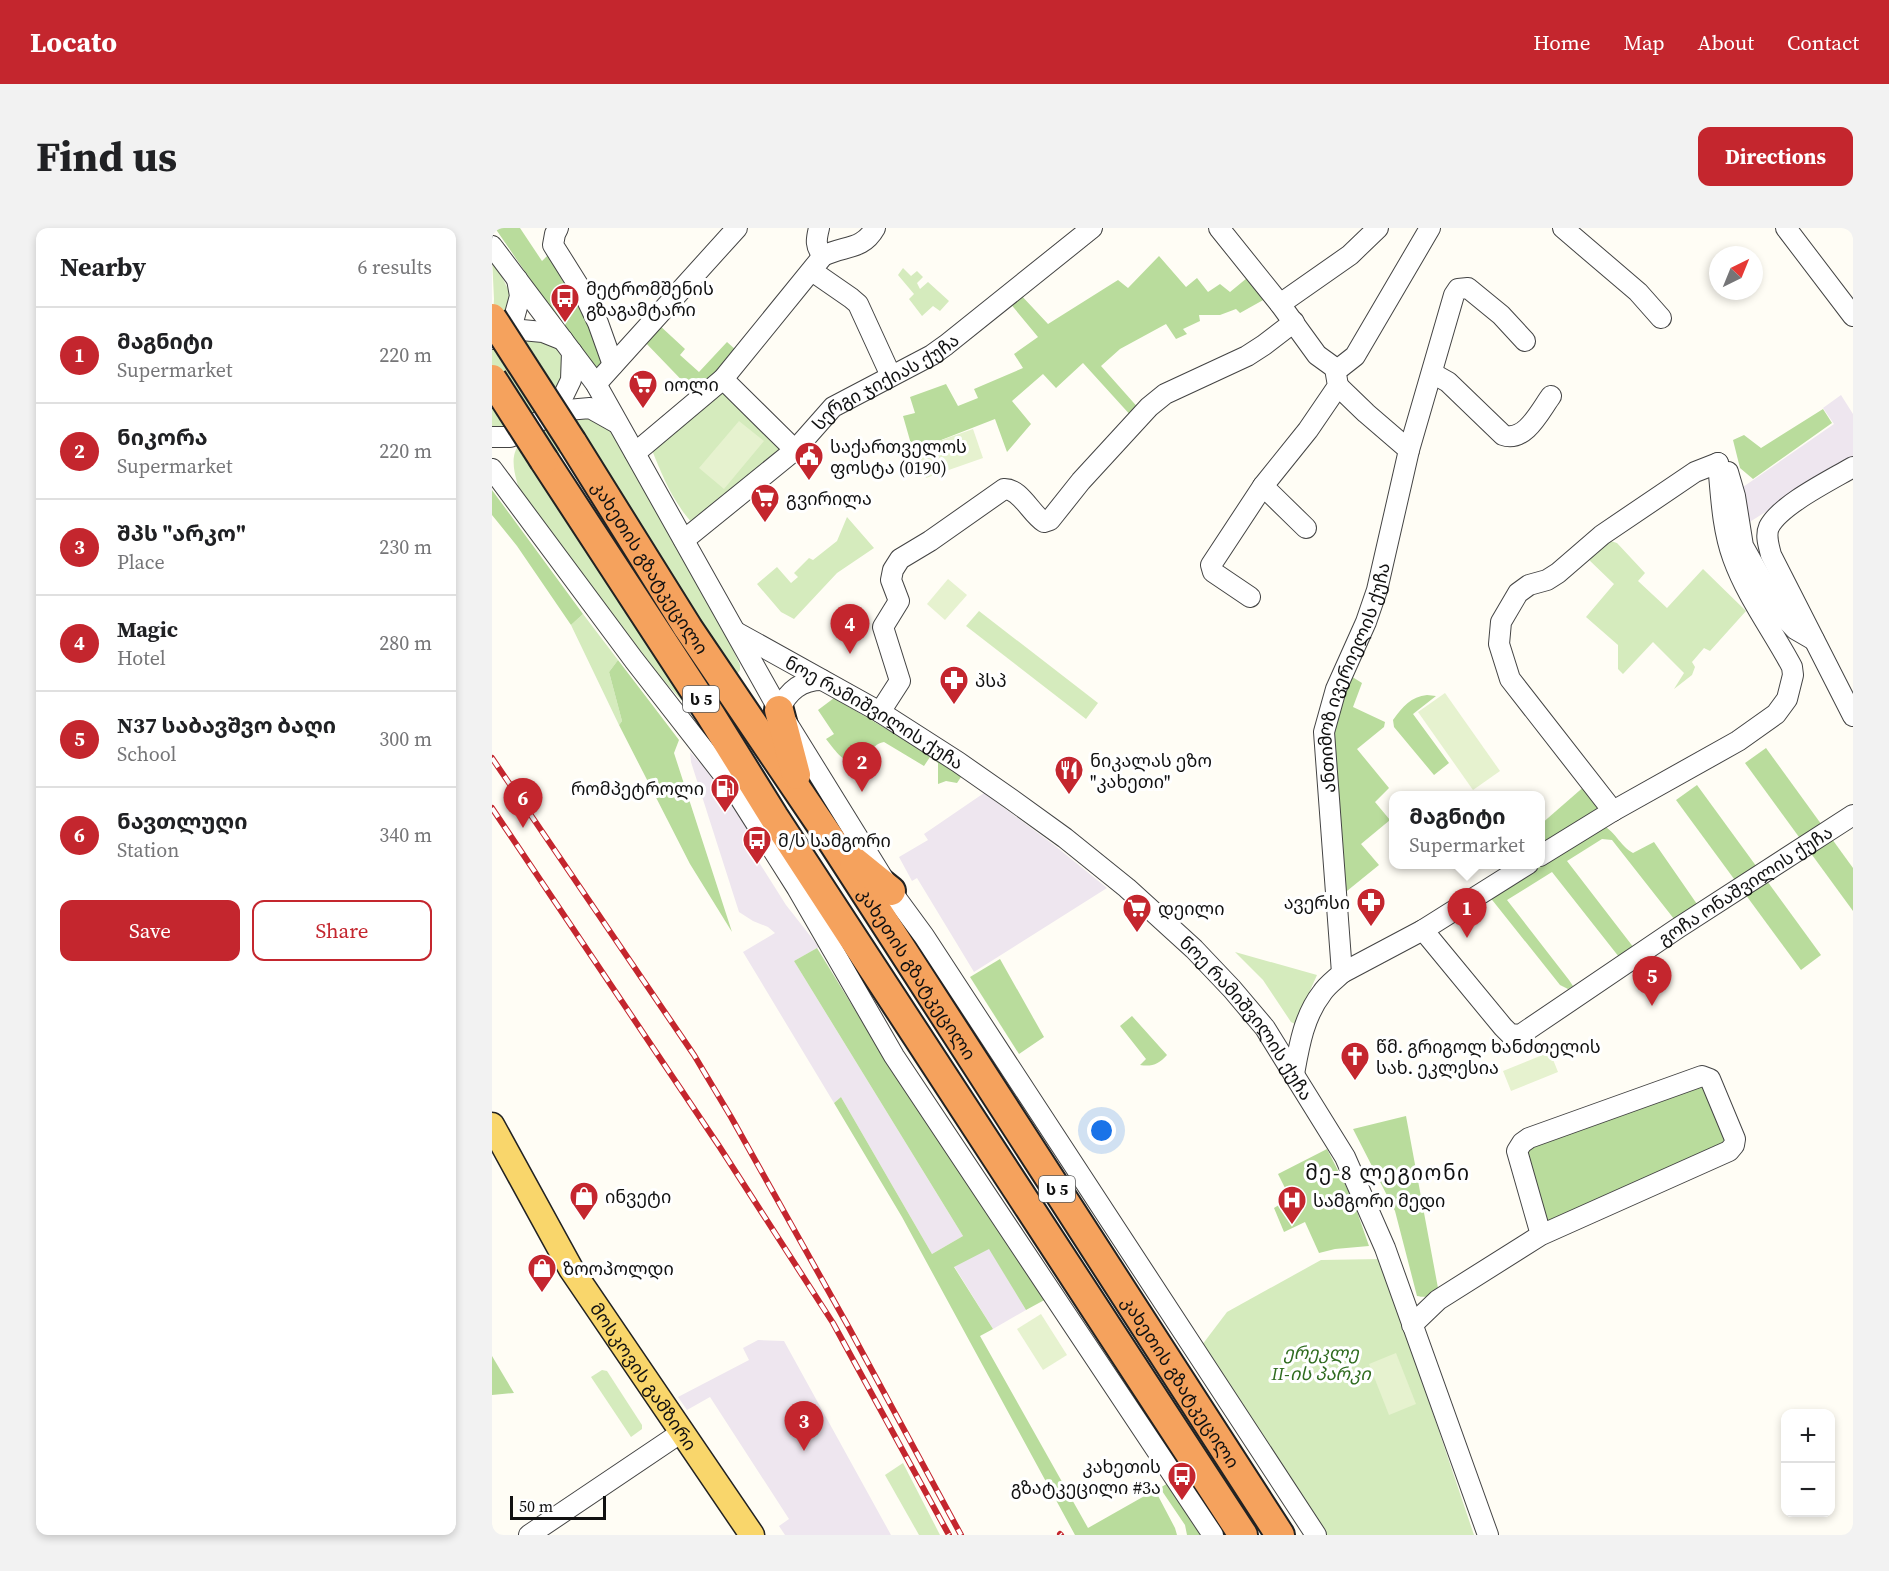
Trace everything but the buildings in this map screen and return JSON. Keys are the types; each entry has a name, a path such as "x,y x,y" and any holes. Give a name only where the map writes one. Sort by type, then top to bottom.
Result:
{"highway":[{"name":"კახეთის გზატკეცილი","path":"501,323 688,628 834,844 1280,1535"},
{"name":"კახეთის გზატკეცილი","path":"492,379 710,714 774,817 1076,1277 1242,1535"},
{"path":"780,710 800,794"},
{"path":"710,714 733,787"},
{"path":"834,844 891,891"},
{"path":"796,888 854,940"}],"main road":[{"name":"მოსკოვის გამზირი","path":"492,1116 507,1152"},
{"name":"მოსკოვის გამზირი","path":"492,1125 571,1269 752,1535"}],"street":[{"path":"558,228 553,245 585,296 598,323 613,365"},
{"path":"596,384 737,228"},
{"path":"819,228 816,240 818,263 858,304 891,376"},
{"path":"635,453 723,379 818,263 832,252 864,243 875,228"},
{"name":"სერგი ჯიქიას ქუჩა","path":"684,540 795,450 833,407 932,355 1092,228"},
{"path":"1219,228 1294,322 1317,355 1337,377 1348,398 1409,450"},
{"path":"1280,304 1350,255 1378,228"},
{"path":"1251,597 1213,572 1211,565 1263,486 1308,429 1341,367 1355,356 1431,228"},
{"path":"1563,228 1638,292 1661,318"},
{"path":"1786,228 1853,316"},
{"name":"კახეთის გზატკეცილი","path":"492,246 596,384 780,710 891,891 924,936 1316,1535"},
{"path":"492,341 501,323 520,296 517,279"},
{"name":"ანთიმოზ ივერიელის ქუჩა","path":"1342,973 1324,732 1336,689 1366,622 1377,590 1409,450 1454,295 1460,288 1468,288 1501,315 1525,341"},
{"path":"880,712 900,681 883,627 899,601 891,580 893,570 900,559 930,541 1004,489 1016,493 1037,518 1044,522 1050,520 1096,464 1149,407 1165,394 1247,356 1294,322"},
{"path":"501,323 543,332 568,346 571,381 556,411"},
{"path":"1432,373 1448,382 1503,435 1511,438 1520,435 1531,424 1551,396"},
{"path":"723,379 795,450"},
{"name":"კახეთის გზატკეცილი","path":"492,437 510,437 520,433 556,411 590,408 617,424"},
{"path":"1545,853 1613,810 1738,741 1776,714 1787,699 1793,675 1792,667 1749,593 1733,558 1727,536 1718,463"},
{"path":"1613,810 1510,679 1499,644 1501,622 1518,593 1529,585 1547,580 1558,573 1602,535 1695,472 1718,463 1723,465 1729,473 1736,496 1743,546 1770,596 1782,615 1795,629 1815,640"},
{"path":"1853,467 1784,510 1769,527 1767,540 1771,555 1853,717"},
{"path":"492,469 627,651 733,787 796,888 894,1056 1213,1535"},
{"path":"1263,486 1306,528"},
{"name":"ნოე რამიშვილის ქუჩა","path":"736,632 880,712 958,762 1065,838 1127,888 1194,949 1265,1028 1345,1157 1385,1248 1488,1535"},
{"path":"780,710 784,699 802,683 822,680"},
{"name":"გოჩა ონაშვილის ქუჩა","path":"1423,930 1503,1027 1510,1034 1520,1035 1678,928 1853,815"},
{"path":"1294,1074 1301,1037 1313,1007 1323,991 1342,973 1423,930 1520,869"},
{"path":"1413,1325 1438,1300 1541,1235 1729,1151 1735,1139 1710,1079 1702,1076 1529,1138 1522,1143 1517,1151 1541,1235"},
{"path":"529,1535 682,1432"}],"shaded area":[{"path":"1841,395 1853,414 1853,457 1748,523 1743,487 1834,424 1823,408"},
{"path":"690,752 723,788 751,832 743,837 786,905 819,947 794,961 963,1236 932,1254 841,1097 834,1103 743,952 775,933 739,912 691,762"},
{"path":"984,793 1107,888 974,972 917,878 912,881 899,857 928,840 924,834"},
{"path":"989,1248 1026,1310 993,1329 954,1266"},
{"path":"758,1340 784,1341 891,1535 785,1535 779,1526 789,1519 710,1397 687,1410 678,1397 749,1360 743,1348"}],"green space":[{"path":"495,228 520,228 542,261 550,253 576,296 604,357 599,369 586,360"},
{"path":"1159,256 1186,287 1197,278 1208,292 1220,284 1230,292 1247,278 1265,299 1240,313 1236,309 1220,315 1199,315 1200,321 1183,329 1187,334 1176,339 1166,324 1120,349 1101,366 1141,411 1133,418 1083,363 1056,388 1043,374 1012,401 1031,424 1007,452 995,419 913,451 903,416 915,413 910,397 946,384 958,406 978,398 974,389 1023,368 1014,354 1038,337 1009,302 1019,293 1048,324 1118,280 1128,288"},
{"path":"492,257 509,291 511,309 492,332 494,299"},
{"path":"903,268 911,276 917,271 923,277 917,283 920,289 928,282 949,301 940,311 933,306 922,316 909,299 914,294 898,275"},
{"path":"658,324 685,349 680,355 699,372 727,342 737,351 696,395 643,340"},
{"path":"539,337 550,341 559,351 564,387 541,410 523,422 503,428 492,427 492,348 510,338"},
{"path":"720,390 786,450 695,526 675,500 652,450"},
{"path":"1823,409 1832,423 1753,479 1740,468 1733,440 1744,435 1761,448"},
{"path":"572,412 606,422 717,615 740,665 737,674 733,672 584,438 535,469 688,707 643,659 523,500 514,465 514,457 519,445"},
{"path":"739,421 764,441 724,489 699,468"},
{"path":"973,429 983,458 926,478 916,449"},
{"path":"492,490 583,614 571,625 517,546 492,515"},
{"path":"847,517 874,548 837,573 794,619 781,612 757,584 777,567 791,583 798,577 794,573 809,558 813,560 837,541"},
{"path":"1607,540 1617,543 1645,573 1638,581 1667,608 1703,569 1746,611 1710,651 1704,648 1692,662 1695,667 1692,675 1674,689 1684,673 1653,642 1623,674 1618,669 1618,645 1586,617 1614,584 1586,557"},
{"path":"948,579 967,595 945,620 927,604"},
{"path":"979,611 1098,703 1086,719 966,626"},
{"path":"583,614 618,660 609,672 622,721 619,725 571,625"},
{"path":"618,660 679,740 674,753 732,932 690,864 619,725 622,721 609,672"},
{"path":"1346,673 1362,683 1353,707 1385,722 1384,727 1357,749 1389,788 1375,802 1389,821 1361,844 1379,865 1342,895 1329,735"},
{"path":"1445,693 1500,771 1473,790 1418,712"},
{"path":"1427,695 1436,696 1413,714 1449,763 1434,775 1394,727 1393,720 1408,703"},
{"path":"834,698 963,774 957,783 946,781 938,784 938,763 930,757 924,766 884,742 856,762 845,760 826,739 834,734 818,710"},
{"path":"1766,748 1853,868 1853,911 1745,763"},
{"path":"1587,784 1604,812 1545,848 1545,821"},
{"path":"1697,785 1821,955 1801,970 1676,800"},
{"path":"1600,824 1633,853 1654,842 1699,907 1678,924 1612,840 1602,839 1567,861 1634,948 1619,957 1552,872 1507,900 1569,980 1573,986 1568,989 1560,985 1489,896 1531,869 1545,869 1545,860"},
{"path":"817,948 874,1041 1048,1298 1026,1310 989,1249 954,1267 993,1329 980,1336 1088,1528 1155,1490 1177,1535 1075,1535 902,1217 834,1103 841,1097 932,1254 963,1236 794,961"},
{"path":"1235,952 1317,975 1295,1024 1291,1022 1263,980"},
{"path":"1000,959 1044,1037 1019,1054 970,977"},
{"path":"1132,1016 1167,1055 1158,1063 1148,1066 1140,1065 1146,1059 1120,1026"},
{"path":"1550,1052 1558,1072 1511,1091 1503,1071"},
{"path":"1703,1082 1729,1144 1546,1229 1523,1150"},
{"path":"1406,1116 1438,1288 1426,1297 1417,1296 1395,1211 1353,1129"},
{"path":"1327,1149 1353,1200 1369,1246 1319,1253 1305,1222 1284,1232 1274,1208 1290,1198 1278,1174"},
{"name":"ერეკლე II-ის პარკი","path":"1381,1259 1474,1535 1326,1535 1202,1345 1227,1312 1321,1260"},
{"path":"1041,1314 1067,1355 1043,1370 1017,1329"},
{"path":"1396,1353 1416,1404 1389,1415 1369,1364"},
{"path":"492,1356 514,1393 492,1395"},
{"path":"602,1370 607,1371 642,1425 642,1429 631,1437 591,1377"},
{"path":"903,1463 940,1535 919,1535 885,1475"},
{"path":"1168,1483 1204,1532 1199,1535 1187,1535 1185,1525 1160,1488"}],"railway":[{"path":"492,758 694,1055 848,1326 961,1535"},
{"path":"492,808 719,1146 833,1323 949,1535"}],"place":[{"name":"მეტრომშენის გზაგამტარი","path":"565,324"},
{"name":"იოლი","path":"643,410"},
{"name":"საქართველოს ფოსტა (0190)","path":"809,482"},
{"name":"გვირილა","path":"765,524"},
{"name":"Magic","path":"850,654"},
{"name":"პსპ","path":"954,706"},
{"name":"ნიკორა","path":"862,792"},
{"name":"ნიკალას ეზო \"კახეთი\"","path":"1069,796"},
{"name":"რომპეტროლი","path":"725,814"},
{"name":"ნავთლუღი","path":"523,828"},
{"name":"მ/ს სამგორი","path":"757,866"},
{"name":"ავერსი","path":"1371,928"},
{"name":"დეილი","path":"1137,934"},
{"name":"მაგნიტი","path":"1467,938"},
{"name":"N37 საბავშვო ბაღი","path":"1652,1006"},
{"name":"წმ. გრიგოლ ხანძთელის სახ. ეკლესია","path":"1355,1082"},
{"name":"ინვეტი","path":"584,1222"},
{"name":"სამგორი მედი","path":"1292,1226"},
{"name":"ზოოპოლდი","path":"542,1294"},
{"name":"შპს \"არკო\"","path":"804,1451"},
{"name":"კახეთის გზატკეცილი #3ა","path":"1182,1502"}],"district":[{"name":"მე-8 ლეგიონი","path":"1388,1172"}]}
